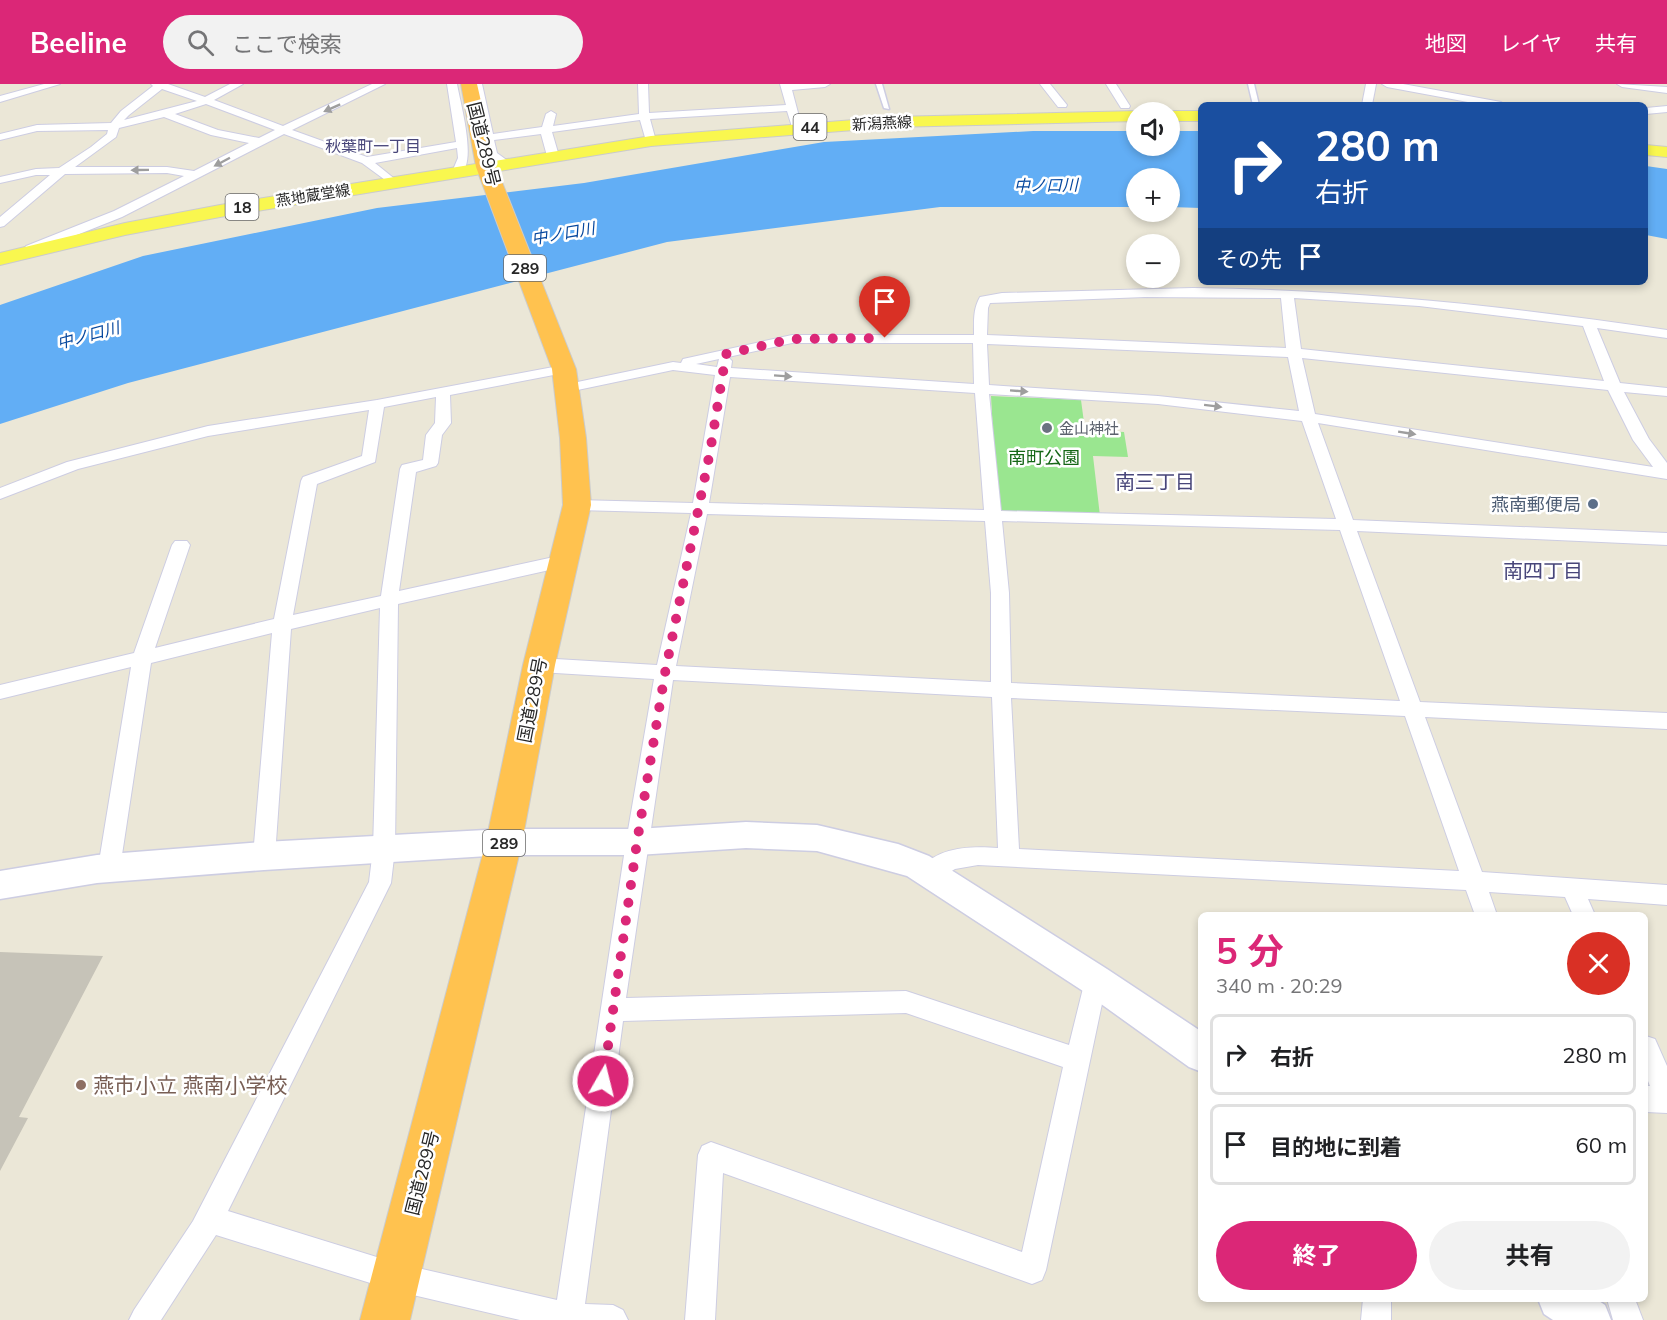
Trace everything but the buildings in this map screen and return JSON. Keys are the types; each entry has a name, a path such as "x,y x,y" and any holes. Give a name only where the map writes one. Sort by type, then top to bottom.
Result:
{"highway":[{"name":"国道289号","path":"385,1320 504,842 538,665 577,505 564,372 494,169 469,84"}],"main road":[{"name":"新潟燕線","path":"494,169 553,156 651,141 892,122 1126,111"},
{"path":"1180,116 1198,116"},
{"path":"1648,150 1667,152"},
{"name":"燕地蔵堂線","path":"1,259 135,227 392,182 494,169"}],"street":[{"path":"0,99 56,84"},
{"path":"183,92 196,84"},
{"path":"0,136 38,128 114,126 193,107 238,84"},
{"path":"1,259 93,226 198,175 283,130 381,84"},
{"path":"452,84 464,158 458,172"},
{"path":"477,84 494,169"},
{"path":"643,84 644,117 651,141"},
{"path":"797,128 785,85 825,84"},
{"path":"1045,84 1062,105"},
{"path":"1112,84 1126,104"},
{"path":"1368,102 1371,84"},
{"path":"1387,84 1485,102"},
{"path":"1622,84 1667,90"},
{"path":"0,223 21,203 62,171 95,150 112,135 114,126 125,113 160,85 262,120 366,161 392,182"},
{"path":"488,138 644,117 791,108"},
{"path":"1648,111 1667,109"},
{"path":"165,114 215,133 262,142"},
{"path":"551,114 546,131 553,156"},
{"path":"366,161 462,144"},
{"path":"0,180 36,172 62,171 167,170 198,175"},
{"path":"1010,857 1001,689 1000,593 981,388 982,303 991,298 1117,292 1287,294 1427,303 1667,334"},
{"path":"1287,294 1294,353 1308,417 1485,912"},
{"path":"1588,322 1615,387 1640,437 1667,474"},
{"path":"0,494 73,465 208,431 564,372 673,366 792,339 980,339 1294,353 1667,392"},
{"path":"568,1319 637,842 665,673 700,508 726,354"},
{"path":"673,366 724,372 1158,400 1308,417 1667,474"},
{"path":"144,1320 209,1220 380,883 384,849 390,600 408,469 430,463 434,435 443,423 443,391"},
{"path":"264,856 282,624 309,481 369,459 377,404"},
{"path":"577,505 993,514 1347,525 1667,539"},
{"path":"109,868 142,657 181,545"},
{"path":"0,692 282,624 563,561"},
{"path":"538,665 767,679 1667,721"},
{"path":"0,885 109,868 504,842 637,842 746,836 817,838 898,858 930,874 1095,980 1198,1051"},
{"path":"930,874 940,864 953,859 978,856 1473,881 1667,895"},
{"path":"1572,888 1583,912"},
{"path":"700,1320 711,1155 1032,1270 1095,980"},
{"path":"613,1010 906,1002 1078,1060"},
{"path":"1648,1052 1667,1095"},
{"path":"1648,1099 1667,1100"},
{"path":"209,1220 396,1277 568,1319 613,1320"},
{"path":"1376,1320 1377,1302"},
{"path":"1563,1302 1590,1320"},
{"path":"1622,1302 1628,1320"}],"lane":[{"path":"879,84 887,108"},
{"path":"1251,84 1255,102"}],"green space":[{"name":"南町公園","path":"991,396 1081,400 1085,430 1124,432 1128,457 1093,456 1100,516 997,510"}],"water":[{"name":"中ノ口川","path":"1033,131 1126,131 1126,156 1180,156 1180,131 1198,131 1198,208 1180,207 1180,168 1126,168 1126,207 940,207 667,242 128,383 0,424 0,305 143,256 377,208 584,183 824,142"},
{"path":"1648,166 1667,169 1667,239 1648,235"}],"place":[{"name":"金山神社","path":"1047,428"},
{"name":"燕南郵便局","path":"1593,504"},
{"name":"燕市小立 燕南小学校","path":"81,1085"}],"district":[{"name":"秋葉町一丁目","path":"373,146"},
{"name":"南三丁目","path":"1155,481"},
{"name":"南四丁目","path":"1543,570"}],"route":[{"path":"603,1081 637,842 665,673 710,452 726,354 792,339 885,338"}]}
